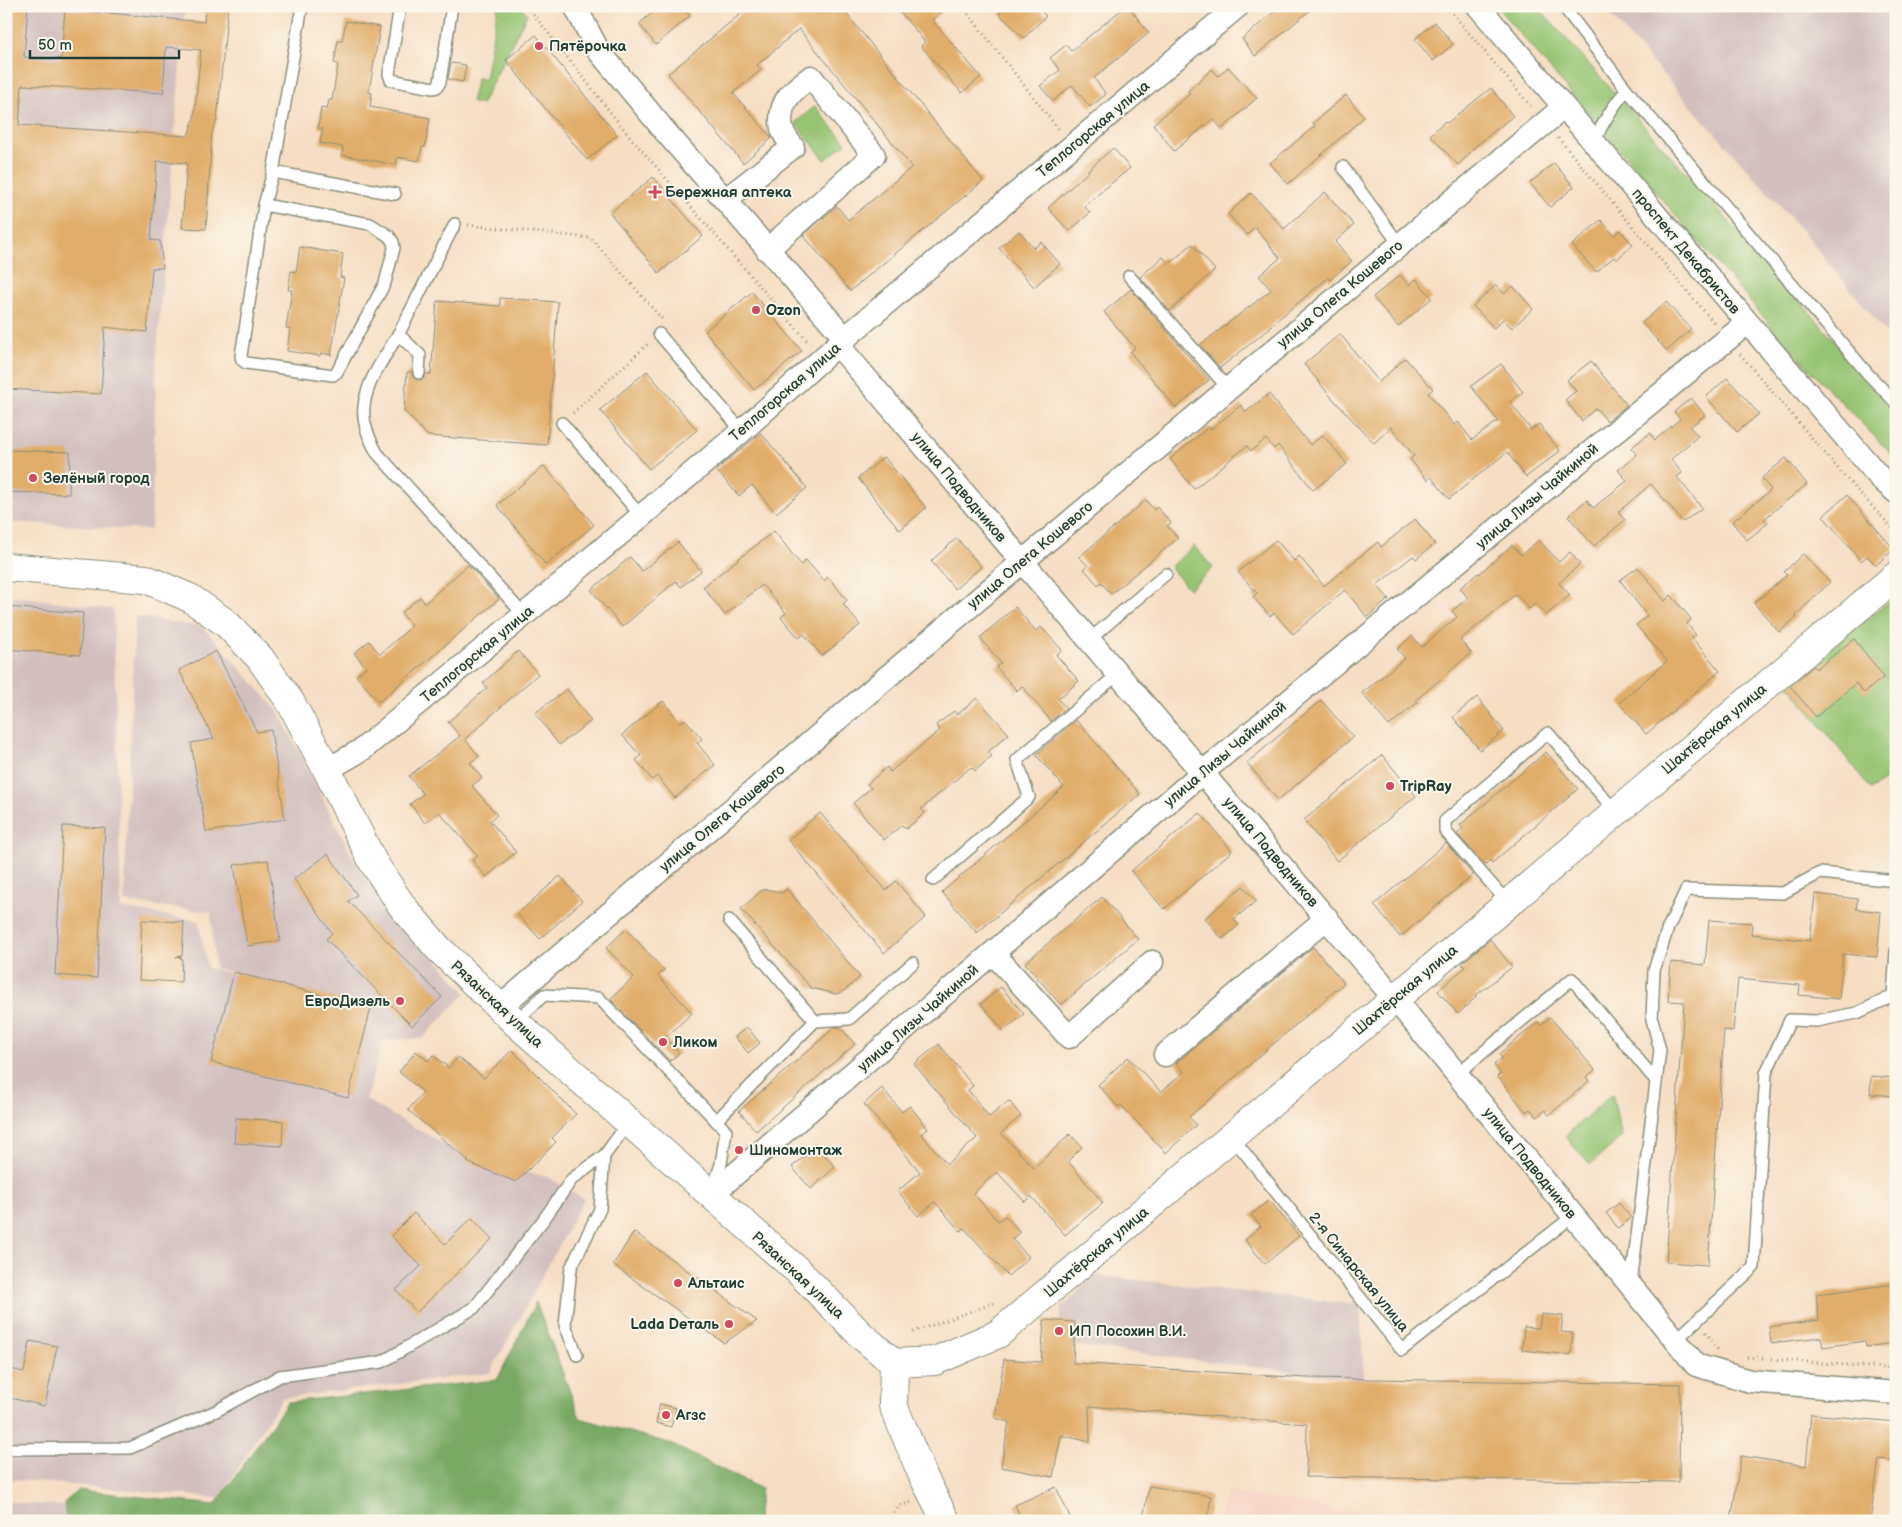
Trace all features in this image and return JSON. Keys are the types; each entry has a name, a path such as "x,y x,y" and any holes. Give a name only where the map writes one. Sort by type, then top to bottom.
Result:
{"main road":[{"name":"Рязанская улица","path":"6,568 146,579 190,598 226,623 260,658 291,703 373,862 402,906 438,948 507,1014 797,1270 862,1336 894,1363"},
{"name":"Шахтёрская улица","path":"894,1363 935,1361 998,1334 1896,576"},
{"path":"894,1363 893,1405 922,1474 946,1521"}],"street":[{"name":"улица Подводников","path":"575,6 598,50 767,250 835,347 1022,562 1395,998 1696,1365 1750,1381 1896,1393"},
{"name":"Теплогорская улица","path":"327,770 363,749 524,615 742,431 835,347 1238,6"},
{"name":"проспект Декабристов","path":"1478,6 1880,480 1896,492"},
{"path":"725,200 793,147 782,130 782,108 792,90 811,77 874,155 767,250"},
{"name":"улица Олега Кошевого","path":"507,1014 1022,562 1564,107"},
{"name":"улица Лизы Чайкиной","path":"711,1196 1202,772 1747,323"},
{"path":"1165,1055 1327,918"},
{"path":"993,953 1069,1037 1152,962"}],"lane":[{"path":"264,205 370,224 389,236 393,242 394,248 385,283 337,372 333,375 327,376 255,364 242,360 241,356 264,205 273,172 302,6"},
{"path":"400,6 389,74 391,80 433,88 437,87 440,82 452,6"},
{"path":"1563,6 1627,90 1868,374 1896,403"},
{"path":"1594,142 1615,103 1627,90"},
{"path":"1343,167 1399,244"},
{"path":"273,172 395,194"},
{"path":"455,224 398,334 376,371 364,406 364,421 368,435 377,453 524,615"},
{"path":"1129,276 1228,388"},
{"path":"398,334 420,355 419,373"},
{"path":"659,334 742,431"},
{"path":"562,423 641,516"},
{"path":"1089,640 1166,574"},
{"path":"933,880 1029,797 1017,760 1118,674"},
{"path":"1508,904 1446,831 1445,821 1548,733 1616,812"},
{"path":"1631,1286 1660,1050 1652,1019 1654,970 1668,928 1686,890 1783,893 1820,873 1896,881"},
{"path":"729,920 815,1021"},
{"path":"1676,1340 1754,1267 1766,1074 1790,1020 1816,1021 1857,1013 1894,997 1896,952"},
{"path":"716,1121 815,1021 849,1020 913,963"},
{"path":"1457,1074 1572,979 1656,1081"},
{"path":"507,1014 544,995 599,998 726,1131 721,1164 711,1196"},
{"path":"6,1449 130,1448 216,1411 280,1376 382,1362 474,1308 544,1219 572,1179 604,1156 629,1122"},
{"name":"2-я Синарская улица","path":"1232,1137 1402,1350 1574,1216"},
{"path":"577,1354 565,1325 571,1268 600,1209 604,1156"}],"path":[{"path":"527,6 626,132 835,347"},
{"path":"962,6 1072,147"},
{"path":"1446,6 1844,477 1896,532"},
{"path":"455,224 591,238 668,326 562,423"},
{"path":"1698,1320 1722,1355"},
{"path":"1741,1356 1896,1369"},
{"path":"888,1521 899,1506 933,1495"}],"shaded area":[{"path":"6,6 185,6 157,350 151,530 6,522"},
{"path":"1602,6 1896,6 1896,345 1805,234"},
{"path":"6,595 113,609 121,908 198,921 208,968 289,987 215,968 211,912 124,902 135,616 203,627 278,711 360,871 466,993 423,1038 382,1041 366,1100 461,1154 491,1165 548,1177 584,1199 490,1373 282,1398 219,1498 6,1479"},
{"path":"1094,1275 1360,1305 1364,1380 1059,1344 1061,1309"},
{"path":"1228,1492 1420,1521 1219,1521"},
{"path":"6,1502 63,1506 65,1521 6,1521"}],"green space":[{"path":"498,6 520,6 527,14 481,105 471,102 477,78 485,79"},
{"path":"1496,6 1537,6 1896,409 1896,459 1796,355"},
{"path":"815,106 846,143 825,160 795,123"},
{"path":"1194,546 1213,568 1189,589 1170,567"},
{"path":"1896,596 1896,773 1871,789 1787,683"},
{"path":"1612,1094 1622,1137 1590,1165 1565,1136"},
{"path":"536,1302 580,1418 669,1443 761,1489 757,1521 66,1521 64,1503 78,1490 215,1505 288,1402 497,1380"}],"building":[{"path":"6,6 28,6 24,57 61,59 65,9 204,22 205,6 228,6 217,120 212,133 206,229 182,228 187,163 157,161 151,240 160,241 163,268 152,268 147,332 105,327 101,394 6,389","holes":["166,47 201,50 194,118 188,136 19,125 22,85 163,93"]},
{"path":"660,6 682,6 690,16 656,45 639,24"},
{"path":"750,6 840,6 983,181 850,291 803,235 837,206 848,220 912,167 799,29 757,65 761,70 733,93 772,138 743,163 668,74"},
{"path":"895,6 949,6 932,20 981,77 962,93 921,46 925,42"},
{"path":"1006,6 1036,6 1046,16 1024,38 999,14"},
{"path":"1128,6 1149,33 1094,78 1106,94 1090,107 1072,85 1053,101 1040,86 1060,70 1050,58 1066,45 1071,51"},
{"path":"1281,6 1315,6 1255,56 1242,39"},
{"path":"346,21 380,27 369,92 372,93 370,107 430,118 425,147 422,147 419,161 397,157 396,165 342,155 343,147 320,143 323,129 318,128 321,108 327,109 329,100 332,100 338,64 334,63 338,41 342,41"},
{"path":"1435,22 1453,44 1433,61 1415,39"},
{"path":"536,35 617,135 587,160 506,60"},
{"path":"451,63 466,65 463,82 448,79"},
{"path":"1228,67 1257,98 1222,129 1213,119 1174,151 1153,124 1190,94 1188,91 1212,69 1218,76"},
{"path":"1491,88 1513,116 1472,149 1458,165 1430,135 1445,121 1447,123"},
{"path":"1346,95 1364,117 1288,184 1270,163 1315,126 1313,123"},
{"path":"1113,148 1130,168 1084,206 1090,213 1069,231 1048,208"},
{"path":"1554,163 1574,187 1550,207 1530,183"},
{"path":"653,177 703,236 659,273 610,213"},
{"path":"1325,192 1354,225 1335,242 1352,261 1330,280 1328,278 1220,368 1200,345 1271,290 1259,276 1280,258 1255,227 1247,235 1228,214 1251,193 1284,229"},
{"path":"1601,220 1614,235 1620,230 1633,245 1616,260 1614,257 1596,272 1572,245"},
{"path":"1019,231 1034,248 1041,242 1060,264 1034,287 999,248"},
{"path":"1192,244 1215,270 1170,311 1140,277 1163,257 1169,264"},
{"path":"300,247 343,254 340,277 344,278 331,355 321,353 320,356 287,351 290,329 286,328 292,290 288,290 291,271 296,272"},
{"path":"1400,275 1409,285 1416,279 1432,298 1398,327 1373,297"},
{"path":"1496,285 1504,294 1513,286 1533,309 1512,328 1503,319 1494,328 1473,306"},
{"path":"1131,289 1209,380 1176,408 1130,352 1135,348 1104,312"},
{"path":"752,292 802,351 754,390 705,331"},
{"path":"500,298 558,302 547,445 428,436 404,411 407,372 412,372 413,377 418,380 423,379 426,374 431,374 437,301 500,306"},
{"path":"1666,302 1691,329 1667,351 1642,323"},
{"path":"1340,334 1379,382 1405,358 1433,389 1428,393 1454,425 1458,422 1472,440 1498,421 1471,386 1501,364 1523,392 1510,402 1531,430 1539,424 1560,451 1526,477 1507,452 1449,499 1431,477 1427,480 1410,459 1414,456 1391,427 1374,443 1333,399 1304,364"},
{"path":"1591,361 1627,405 1607,421 1596,408 1582,421 1565,400 1576,391 1567,380"},
{"path":"647,371 697,430 649,469 600,410"},
{"path":"1727,378 1759,414 1737,432 1706,397"},
{"path":"1269,394 1310,445 1323,435 1347,464 1313,490 1278,445 1274,449 1266,439 1251,451 1247,446 1194,489 1170,459 1209,427 1211,429 1241,405 1246,412"},
{"path":"1691,398 1705,415 1690,427 1698,436 1671,459 1682,473 1677,477 1702,508 1683,522 1651,484 1618,512 1625,520 1594,546 1568,516 1587,500 1593,508 1627,481 1618,470 1637,455 1631,448 1650,433 1655,440 1680,419 1674,412"},
{"path":"761,433 807,488 776,513 752,485 739,496 716,470"},
{"path":"6,450 70,452 69,494 6,492"},
{"path":"884,457 926,508 900,530 858,478"},
{"path":"1786,458 1807,484 1764,519 1768,523 1747,540 1732,522 1771,490 1762,478"},
{"path":"544,466 594,525 546,565 497,505"},
{"path":"1847,495 1894,549 1876,565 1867,556 1861,561 1823,516"},
{"path":"1146,500 1154,510 1157,507 1171,523 1167,526 1178,538 1111,594 1101,582 1098,585 1084,569 1088,566 1079,557"},
{"path":"1415,519 1435,544 1416,559 1413,556 1377,585 1389,599 1367,617 1345,590 1293,634 1274,613 1270,616 1253,597 1257,593 1238,572 1276,540 1294,561 1299,556 1324,586 1378,542 1381,547"},
{"path":"774,531 801,565 806,560 824,581 828,577 847,600 843,604 860,625 822,656 804,634 799,638 781,617 786,613 762,585 725,615 703,587"},
{"path":"957,538 981,567 955,589 931,561"},
{"path":"1539,540 1559,562 1570,552 1580,564 1559,583 1570,595 1546,615 1536,603 1529,609 1516,594 1460,640 1471,653 1389,726 1362,693 1405,658 1397,649 1412,636 1422,647 1457,617 1452,611 1468,598 1460,588 1512,545 1521,555"},
{"path":"678,542 701,571 681,587 676,581 622,627 591,590 630,557 642,571"},
{"path":"1803,554 1830,582 1796,615 1797,617 1779,632 1754,603 1787,575 1784,572"},
{"path":"468,565 499,599 379,702 356,676 366,667 354,653 369,641 380,654 412,626 401,613 420,597 425,603"},
{"path":"1638,567 1665,601 1671,595 1691,619 1687,624 1696,635 1692,638 1720,671 1646,734 1619,703 1667,661 1636,625 1647,616 1620,580"},
{"path":"6,607 83,613 80,655 6,649"},
{"path":"1015,607 1036,631 1041,627 1062,650 1056,655 1079,681 1058,699 1066,708 1051,721 1022,686 1017,691 996,667 1001,663 980,638"},
{"path":"1854,639 1884,677 1864,693 1856,683 1816,717 1790,686 1814,666 1816,669"},
{"path":"216,651 257,732 271,730 285,819 206,832 191,743 214,739 179,670"},
{"path":"518,651 538,674 465,739 479,756 470,763 482,778 472,786 497,815 490,821 516,852 486,877 472,860 478,856 439,812 425,823 410,804 423,794 409,776 460,736 448,722 487,688 483,683"},
{"path":"567,689 591,721 559,745 535,713"},
{"path":"1477,697 1504,731 1480,750 1453,717"},
{"path":"977,698 1009,734 988,752 992,756 975,771 971,767 921,809 925,813 906,829 902,825 884,840 853,803 871,788 867,784 887,767 890,772 940,730 936,725 954,711 957,715"},
{"path":"1321,700 1353,737 1278,800 1247,763"},
{"path":"663,701 681,723 685,719 702,739 697,743 715,765 675,798 657,776 652,780 636,760 641,756 622,735"},
{"path":"1076,720 1140,794 977,933 942,892 1064,787 1036,755"},
{"path":"1546,752 1578,789 1492,863 1490,860 1485,865 1457,834 1463,829 1460,825"},
{"path":"1382,755 1416,796 1337,861 1304,820"},
{"path":"820,813 886,890 896,881 926,917 884,953 788,840"},
{"path":"1200,813 1232,851 1164,909 1131,871"},
{"path":"63,826 105,828 97,978 55,975"},
{"path":"1446,843 1473,875 1400,937 1374,905"},
{"path":"328,854 357,895 348,901 442,997 412,1026 326,939 332,933 294,879"},
{"path":"268,860 280,941 247,946 234,865"},
{"path":"560,876 582,901 540,939 517,914"},
{"path":"1243,886 1256,901 1234,919 1239,925 1222,939 1205,918"},
{"path":"766,889 782,893 787,889 860,977 844,991 836,994 811,988 741,909 761,891"},
{"path":"1815,894 1858,899 1856,909 1881,912 1877,957 1843,954 1839,999 1799,995 1800,985 1738,979 1733,1031 1724,1030 1708,1265 1666,1262 1684,1002 1668,1001 1671,962 1705,965 1709,920 1752,923 1751,934 1810,941"},
{"path":"1102,897 1138,939 1061,1005 1025,963"},
{"path":"142,920 184,922 182,956 176,957 182,958 181,982 139,980"},
{"path":"626,929 664,970 658,976 692,1013 665,1038 679,1053 670,1061 610,999 634,977 606,948"},
{"path":"1490,939 1512,967 1475,996 1458,1014 1438,991 1465,967 1462,963"},
{"path":"1313,947 1344,983 1189,1117 1196,1125 1166,1153 1121,1105 1118,1107 1098,1085 1128,1057 1161,1092 1184,1072 1176,1063"},
{"path":"234,972 371,1008 348,1098 211,1062"},
{"path":"1001,987 1024,1014 1004,1031 981,1004"},
{"path":"1550,1017 1595,1070 1586,1077 1589,1081 1549,1115 1545,1110 1537,1117 1530,1109 1526,1112 1497,1076 1501,1074 1494,1065 1502,1058 1499,1054 1538,1022 1541,1025"},
{"path":"747,1027 760,1043 748,1053 735,1037"},
{"path":"835,1027 840,1027 855,1044 756,1131 739,1111"},
{"path":"939,1044 973,1086 968,1090 989,1117 1009,1101 1021,1116 1001,1133 1034,1168 1070,1134 1082,1147 1068,1161 1103,1203 1065,1235 1031,1196 1025,1202 997,1172 973,1193 998,1221 1005,1216 1020,1232 1012,1239 1029,1257 1008,1276 964,1228 960,1231 935,1202 918,1216 898,1191 920,1172 864,1104 882,1088 902,1112 910,1106 928,1129 921,1134 947,1164 977,1138 914,1064"},
{"path":"512,1050 576,1114 552,1138 556,1142 516,1182 467,1162 468,1160 408,1110 423,1092 399,1072 416,1051 428,1061 433,1055 449,1068 458,1057 484,1078"},
{"path":"1871,1076 1896,1078 1896,1096 1870,1094"},
{"path":"236,1118 283,1121 282,1146 234,1143"},
{"path":"817,1146 835,1167 811,1189 792,1167"},
{"path":"1269,1200 1299,1236 1265,1264 1245,1240 1261,1226 1251,1215"},
{"path":"1619,1203 1631,1218 1618,1228 1606,1213"},
{"path":"414,1213 445,1244 472,1218 492,1239 417,1312 396,1290 421,1266 391,1236"},
{"path":"634,1232 757,1321 724,1343 613,1265"},
{"path":"1896,1284 1896,1337 1891,1338 1892,1343 1866,1347 1865,1341 1823,1347 1821,1337 1771,1343 1769,1327 1819,1320 1816,1294"},
{"path":"1541,1314 1563,1316 1561,1332 1573,1333 1571,1355 1522,1350 1524,1327 1539,1328"},
{"path":"1044,1320 1075,1322 1073,1363 1307,1378 1680,1384 1679,1482 1306,1477 1307,1424 1089,1406 1090,1442 1061,1435 1053,1477 1001,1467 1009,1422 995,1418 1004,1359 1041,1362"},
{"path":"30,1341 57,1346 45,1406 6,1397 6,1368 24,1372"},
{"name":"Агзс","path":"660,1404 676,1408 671,1427 656,1423"},
{"path":"1811,1414 1896,1422 1896,1461 1879,1459 1870,1521 1731,1521 1741,1456 1806,1466"},
{"path":"1149,1486 1211,1496 1207,1521 1158,1521 1143,1518"},
{"path":"1056,1487 1072,1521 1022,1521 1015,1505"}],"place":[{"name":"Пятёрочка","path":"539,46"},
{"name":"Бережная аптека","path":"655,192"},
{"name":"Ozon","path":"756,310"},
{"name":"Зелёный город","path":"33,478"},
{"name":"TripRay","path":"1390,786"},
{"name":"ЕвроДизель","path":"400,1001"},
{"name":"Ликом","path":"663,1042"},
{"name":"Шиномонтаж","path":"739,1150"},
{"name":"Альтаис","path":"678,1283"},
{"name":"Lada Dеталь","path":"729,1324"},
{"name":"ИП Посохин В.И.","path":"1059,1331"},
{"name":"Агзс","path":"666,1415"}]}
